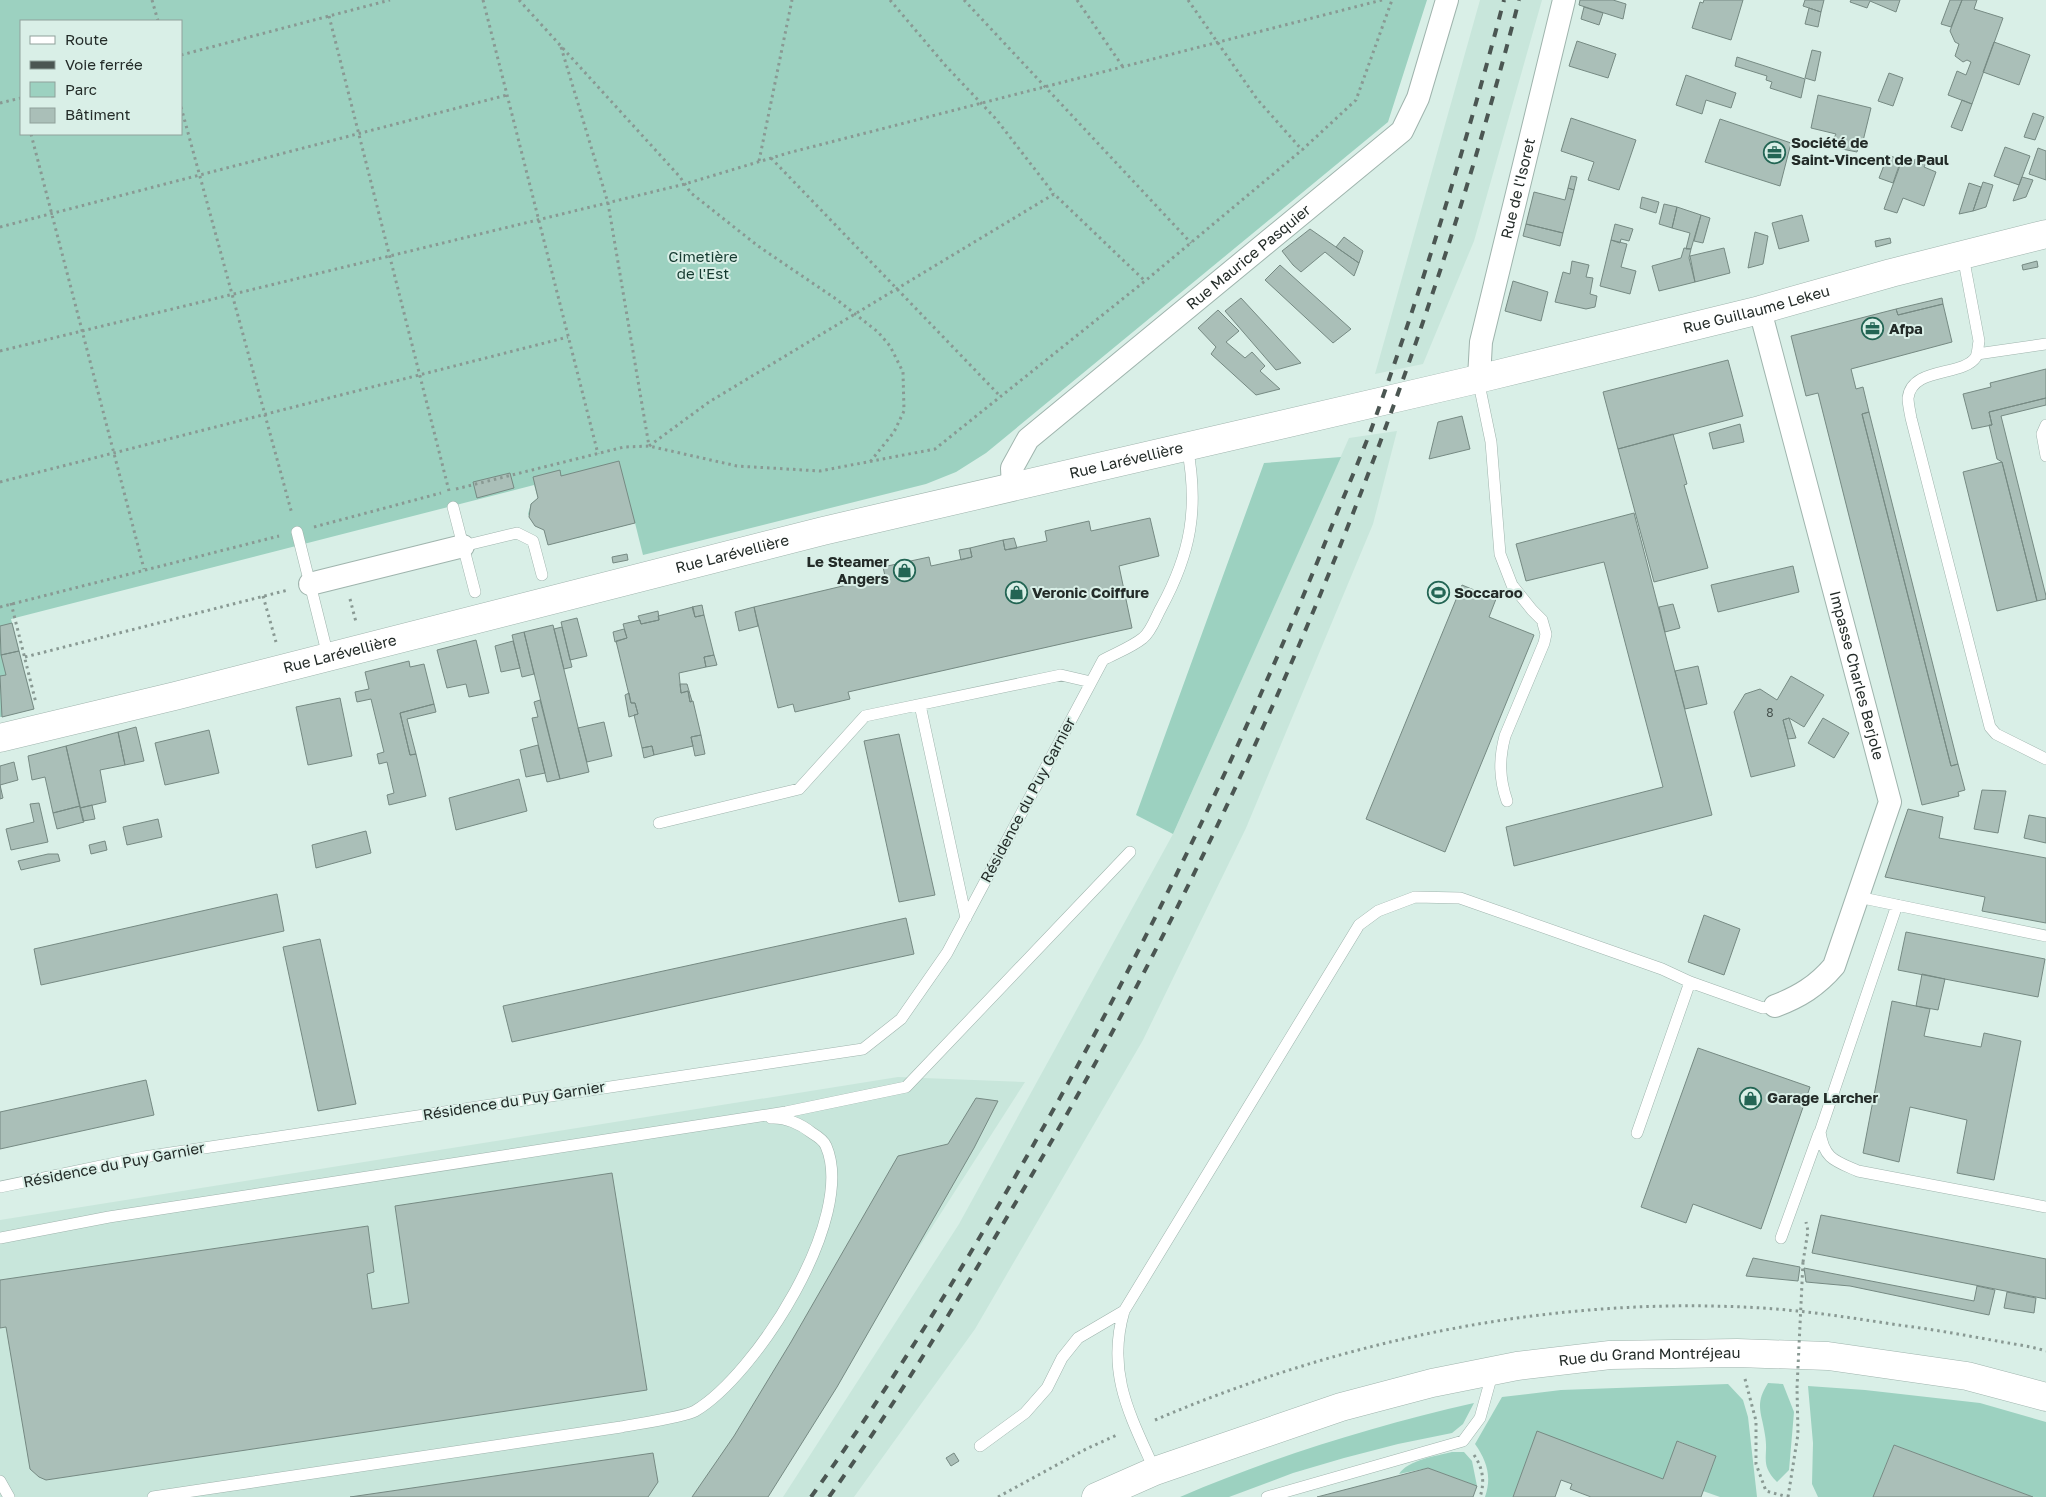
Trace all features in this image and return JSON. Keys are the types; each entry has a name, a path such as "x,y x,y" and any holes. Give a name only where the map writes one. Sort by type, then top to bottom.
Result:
{"street":[{"name":"Rue Maurice Pasquier","path":"1012,488 1012,468 1028,440 1402,131 1418,98 1447,0"},
{"name":"Rue de l'Isoret","path":"1474,379 1564,0"},
{"name":"Rue Guillaume Lekeu","path":"1474,379 1760,310 2046,234"},
{"name":"Impasse Charles Berjole","path":"1760,310 1890,802 1834,966 1822,980 1799,997 1775,1006"},
{"name":"Rue Larévellière","path":"0,738 823,531 1474,379"},
{"path":"310,584 463,546"},
{"name":"Rue du Grand Montréjeau","path":"1096,1497 1155,1471 1341,1407 1432,1383 1517,1366 1610,1355 1737,1353 1828,1356 1967,1376 2046,1397"},
{"name":"Rue du Grand Montréjeau","path":"1131,1497 1258,1434"}],"lane":[{"path":"1963,256 1979,341 1977,354 1968,364 1930,376 1913,386 1908,398 1911,418 1990,727 1996,734 2046,759"},
{"path":"1977,354 2046,344"},
{"path":"1474,379 1491,442 1500,554 1512,585 1521,598 1542,620 1546,634 1501,750 1500,777 1507,801"},
{"path":"2046,425 2042,434 2046,456"},
{"name":"Résidence du Puy Garnier","path":"0,1187 144,1157 863,1049 901,1019 947,953 1103,660 1145,637 1177,579 1188,542 1193,507 1192,474 1187,446"},
{"path":"453,507 476,592"},
{"path":"297,532 328,656"},
{"path":"463,546 517,533 533,541 542,575"},
{"path":"659,823 799,788 865,716 1061,675 1091,682"},
{"name":"Résidence du Puy Garnier","path":"920,705 966,918"},
{"path":"0,1238 109,1217 786,1112 906,1088 1130,852"},
{"path":"1155,1471 1125,1402 1120,1381 1116,1353 1118,1334 1124,1311 1359,925 1378,911 1415,897 1460,898 1662,969 1690,982 1763,1008 1775,1006"},
{"path":"1858,897 2046,936"},
{"path":"1781,1238 1820,1132 1897,905"},
{"path":"1637,1133 1690,982"},
{"path":"153,1497 621,1427 694,1412 743,1370 796,1291 824,1227 833,1177 826,1144 804,1126 796,1123 779,1117 692,1126"},
{"path":"1820,1132 1822,1146 1832,1159 1858,1171 2046,1206"},
{"path":"980,1446 1025,1414 1047,1388 1062,1358 1078,1338 1124,1311"},
{"path":"1267,1497 1463,1440 1480,1418 1493,1371"},
{"path":"0,1481 9,1497"}],"path":[{"path":"152,0 158,20"},
{"path":"182,55 390,0"},
{"path":"483,0 598,454"},
{"path":"519,0 685,184 691,193 758,246 855,314 878,332 890,346 903,372 905,388 904,411 894,432 870,462 935,449 1192,243 1302,150 1356,100 1392,0"},
{"path":"759,162 792,0"},
{"path":"890,0 945,65 996,119 1054,194 1145,281"},
{"path":"964,0 1192,243"},
{"path":"1077,0 1123,67"},
{"path":"1188,0 1257,99 1302,150"},
{"path":"0,351 685,184 770,158 1382,0"},
{"path":"328,16 453,507"},
{"path":"561,47 608,203 649,446 709,402 1054,194"},
{"path":"0,227 507,95"},
{"path":"0,103 20,98"},
{"path":"182,111 297,532"},
{"path":"31,135 144,569"},
{"path":"770,158 1001,397"},
{"path":"0,482 568,338"},
{"path":"24,657 310,584"},
{"path":"263,596 276,643"},
{"path":"11,604 37,705"},
{"path":"1744,1376 1756,1421 1756,1464 1766,1492 1788,1497 1798,1434 1797,1388 1802,1262 1808,1231"},
{"path":"998,1497 1086,1449 1117,1436"},
{"path":"1463,1440 1478,1461 1482,1472 1484,1482 1480,1497"}],"shaded area":[{"path":"1480,0 1542,0 1474,241 1423,364 1375,374"},
{"path":"1397,431 1373,524 1246,828 1143,1040 975,1329 854,1497 783,1497 959,1224 1173,834 1349,438"},
{"path":"898,1077 1025,1082 759,1497 0,1497 0,1220"}],"green space":[{"name":"Cimetière de l'Est","path":"0,0 1427,0 1388,122 986,453 956,472 926,484 643,555 635,523 577,538 535,526 528,514 531,504 538,498 534,485 11,619 34,709 0,717"},
{"path":"1341,457 1173,834 1136,815 1264,463"},
{"path":"1768,1383 1783,1384 1794,1412 1789,1470 1777,1482 1771,1476 1766,1465 1766,1443 1760,1409 1761,1397"},
{"path":"1728,1384 1743,1400 1748,1417 1757,1497 1720,1497 1703,1491 1716,1456 1678,1441 1663,1479 1537,1432 1513,1497 1485,1497 1488,1483 1487,1469 1483,1457 1475,1444 1502,1397 1561,1390"},
{"path":"1808,1386 1865,1390 1980,1403 2046,1422 2046,1497 2033,1497 1894,1445 1873,1497 1818,1497 1812,1484 1813,1443"},
{"path":"1474,1403 1463,1424 1452,1433 1344,1458 1293,1473 1229,1497 1180,1497 1252,1468 1325,1443"},
{"path":"1452,1452 1464,1452 1472,1461 1477,1486 1428,1468 1399,1474 1403,1469 1416,1462"}],"building":[{"path":"1580,0 1613,0 1626,4 1623,19 1579,5"},
{"path":"1704,0 1743,0 1731,40 1692,28 1700,2 1703,3"},
{"path":"1805,0 1824,0 1821,12 1803,6"},
{"path":"1851,0 1900,0 1896,12 1870,1 1867,8 1850,2"},
{"path":"1950,0 1962,0 1951,27 1941,24"},
{"path":"1962,0 1977,0 1974,9 2003,18 1972,104 1948,95 1957,71 1966,75 1971,62 1967,60 1963,62 1955,56 1959,44 1955,42 1950,31"},
{"path":"1584,7 1603,13 1599,25 1581,19"},
{"path":"1809,8 1821,12 1818,27 1805,24"},
{"path":"1577,41 1616,54 1608,78 1569,66"},
{"path":"1994,42 2030,55 2019,85 1983,72"},
{"path":"1812,50 1821,52 1815,81 1805,78"},
{"path":"1737,57 1805,79 1801,98 1770,88 1772,82 1766,80 1767,76 1735,66"},
{"path":"1889,73 1903,78 1893,106 1878,101"},
{"path":"1686,75 1736,93 1731,108 1706,100 1702,114 1676,105"},
{"path":"1818,95 1871,108 1863,141 1860,139 1857,152 1842,149 1843,140 1834,138 1836,134 1811,128"},
{"path":"1962,100 1972,104 1962,131 1951,127"},
{"path":"2033,113 2044,117 2035,140 2024,137"},
{"path":"1571,118 1636,140 1619,190 1588,180 1594,162 1561,151"},
{"path":"1720,119 1791,143 1780,186 1705,162"},
{"path":"2005,147 2030,156 2019,185 1994,176"},
{"path":"2038,148 2046,151 2046,180 2029,174"},
{"path":"1888,155 1901,160 1893,183 1879,178"},
{"path":"1915,159 1926,163 1924,167 1936,172 1924,206 1903,198 1897,213 1884,209 1902,160 1914,164"},
{"path":"1571,176 1577,177 1574,190 1568,188"},
{"path":"2022,177 2033,180 2026,197 2013,201"},
{"path":"1983,182 1993,185 1986,207 1973,211"},
{"path":"1969,183 1981,187 1973,211 1959,214"},
{"path":"1568,188 1574,190 1563,233 1526,224 1534,192 1565,200"},
{"path":"1642,197 1659,202 1656,213 1640,208"},
{"path":"1664,204 1677,207 1672,228 1659,224"},
{"path":"1677,207 1701,215 1691,249 1686,249 1690,233 1672,228"},
{"path":"1701,215 1710,218 1703,243 1694,241"},
{"path":"1802,215 1809,241 1779,249 1772,223"},
{"path":"1526,224 1563,233 1560,246 1523,236"},
{"path":"1615,224 1633,229 1629,241 1621,239 1620,243 1611,240"},
{"path":"1310,229 1359,263 1354,276 1325,252 1301,272 1293,265 1282,251"},
{"path":"1755,232 1768,236 1763,264 1748,268"},
{"path":"1344,237 1363,251 1359,263 1336,247"},
{"path":"1890,238 1891,243 1876,247 1875,241"},
{"path":"1611,240 1627,244 1621,267 1636,271 1630,294 1600,286"},
{"path":"1684,248 1691,249 1689,258 1695,282 1659,291 1652,266 1681,258"},
{"path":"1724,248 1730,273 1695,282 1690,256"},
{"path":"1572,261 1589,265 1586,277 1593,278 1590,294 1597,296 1595,307 1586,309 1555,302 1563,272 1570,274"},
{"path":"2037,261 2038,267 2023,270 2022,265"},
{"path":"1280,265 1351,329 1333,343 1265,280"},
{"path":"1513,281 1548,292 1541,321 1505,311"},
{"path":"1241,298 1301,363 1276,370 1225,311"},
{"path":"1942,298 1943,304 1898,315 1896,309"},
{"path":"1943,304 1952,342 1851,369 1856,389 1863,387 1869,412 1862,414 1951,766 1958,764 1965,790 1958,792 1959,796 1922,805 1818,393 1806,396 1791,336 1896,309 1898,315"},
{"path":"1218,310 1239,331 1226,342 1245,358 1252,352 1265,366 1260,371 1280,389 1256,395 1211,354 1216,347 1198,328"},
{"path":"1728,360 1743,416 1618,449 1603,392"},
{"path":"2046,369 2046,398 1989,412 1992,425 1972,429 1963,394 1991,387 1990,383"},
{"path":"2046,398 2046,405 2001,416 2046,596 2046,599 2037,601 2002,462 1997,459 1989,425 1992,425 1989,412"},
{"path":"1869,412 1958,764 1951,766 1862,414"},
{"path":"1462,416 1470,449 1429,459 1438,422"},
{"path":"1740,424 1744,442 1713,449 1709,433"},
{"path":"1673,434 1687,484 1684,485 1708,568 1654,582 1618,449"},
{"path":"619,461 635,523 548,545 544,530 535,526 529,517 531,504 538,498 533,477 560,470 561,476"},
{"path":"2002,462 2037,601 1997,611 1963,472"},
{"path":"510,473 514,488 477,498 473,482"},
{"path":"1634,513 1712,815 1514,866 1506,827 1663,787 1604,562 1526,581 1516,544"},
{"path":"1150,518 1159,556 1119,566 1132,628 848,692 850,699 795,712 793,704 778,708 754,607 885,576 883,567 929,557 931,566 972,557 970,548 1003,540 1005,550 1047,541 1045,531 1089,521 1091,531"},
{"path":"1014,538 1017,548 1005,550 1003,540"},
{"path":"970,548 972,557 961,560 959,550"},
{"path":"627,554 628,560 613,563 612,557"},
{"path":"1793,566 1799,592 1718,612 1711,585"},
{"path":"1462,585 1496,599 1489,617 1534,635 1445,852 1366,819"},
{"path":"1673,604 1680,628 1665,632 1659,607"},
{"path":"702,605 704,615 695,617 692,607"},
{"path":"693,607 695,617 704,615 714,655 704,657 706,667 679,673 681,693 688,691 690,702 693,701 701,735 691,737 693,746 654,755 652,746 642,748 634,715 638,714 635,703 631,703 616,641 627,638 623,624 640,620 641,624 659,620 658,616"},
{"path":"754,607 758,626 739,631 735,612"},
{"path":"658,611 659,620 641,624 638,616"},
{"path":"577,618 587,656 570,660 561,622"},
{"path":"12,623 19,651 1,655 0,626"},
{"path":"553,625 589,772 560,779 524,632"},
{"path":"562,627 572,667 564,669 554,629"},
{"path":"624,629 627,638 615,642 613,632"},
{"path":"524,632 534,674 522,677 512,635"},
{"path":"476,640 489,693 469,697 466,684 447,688 437,650"},
{"path":"513,641 520,668 501,672 495,646"},
{"path":"19,651 34,709 2,717 0,676 6,675 1,655"},
{"path":"714,655 717,665 706,667 704,657"},
{"path":"409,661 410,667 424,664 434,704 400,713 410,755 416,754 426,796 389,805 387,795 394,793 387,762 379,764 377,754 384,752 371,699 357,702 355,692 369,689 365,672"},
{"path":"1698,666 1707,704 1685,709 1675,671"},
{"path":"1791,676 1824,695 1804,727 1789,718 1783,720 1795,766 1751,777 1734,712 1745,694 1760,689 1777,700"},
{"path":"680,684 687,684 692,701 690,702 688,691 681,693"},
{"path":"629,693 631,703 635,703 638,714 629,717 625,695"},
{"path":"340,698 352,756 308,765 296,707"},
{"path":"540,700 560,779 547,782 532,718 538,717 534,702"},
{"path":"434,704 436,712 407,719 416,754 410,755 400,713"},
{"path":"1789,718 1796,738 1788,739 1783,720"},
{"path":"1823,718 1849,733 1834,758 1808,743"},
{"path":"604,722 612,756 587,762 578,728"},
{"path":"136,727 144,761 125,765 118,732"},
{"path":"209,730 219,773 165,785 155,743"},
{"path":"118,732 125,765 100,770 106,802 80,808 66,746"},
{"path":"899,734 935,895 899,902 864,741"},
{"path":"701,735 705,754 695,756 691,737"},
{"path":"538,745 545,773 526,777 520,750"},
{"path":"66,746 80,806 53,813 45,777 32,780 28,756"},
{"path":"652,746 654,755 644,758 642,748"},
{"path":"14,762 18,780 0,785 0,766"},
{"path":"519,779 527,811 456,830 449,798"},
{"path":"0,785 3,798 0,799"},
{"path":"1982,790 2006,791 1998,833 1974,829"},
{"path":"39,803 48,842 11,850 6,829 34,822 30,804"},
{"path":"92,805 95,819 83,821 80,808"},
{"path":"80,806 84,822 57,829 53,813"},
{"path":"1908,809 1943,817 1939,838 2046,858 2046,923 1982,911 1985,897 1885,877"},
{"path":"2029,815 2046,818 2046,843 2024,838"},
{"path":"158,819 162,837 127,845 123,827"},
{"path":"366,831 371,853 316,868 312,845"},
{"path":"105,841 107,850 91,854 89,845"},
{"path":"48,854 58,854 60,861 21,870 18,861"},
{"path":"277,894 284,931 41,985 34,949"},
{"path":"1704,915 1740,929 1724,975 1688,962"},
{"path":"906,918 914,954 512,1042 503,1006"},
{"path":"1906,932 2045,959 2038,997 1898,970"},
{"path":"320,939 356,1104 318,1111 283,947"},
{"path":"1922,974 1945,979 1938,1010 1916,1006"},
{"path":"1892,1001 1930,1009 1924,1036 1981,1047 1984,1033 2021,1041 1994,1180 1957,1173 1967,1120 1910,1107 1899,1162 1863,1153"},
{"path":"1698,1048 1810,1087 1761,1229 1693,1204 1686,1223 1641,1207"},
{"path":"146,1080 154,1115 0,1149 0,1112"},
{"path":"976,1098 998,1101 974,1148 837,1387 768,1497 692,1497 734,1436 791,1342 898,1156 948,1144"},
{"path":"612,1173 647,1390 46,1480 30,1469 6,1327 0,1328 0,1280 368,1226 374,1272 367,1274 372,1309 409,1303 395,1206"},
{"path":"1821,1215 2046,1259 2046,1299 1812,1253"},
{"path":"1753,1258 1800,1267 1798,1281 1746,1276"},
{"path":"1804,1268 1974,1301 1977,1286 1995,1290 1989,1315 1850,1286 1806,1282"},
{"path":"2007,1292 2036,1298 2034,1313 2004,1308"},
{"path":"1537,1431 1663,1479 1677,1441 1716,1456 1701,1497 1591,1497 1570,1489 1572,1484 1561,1480 1555,1497 1513,1497"},
{"path":"1894,1445 2033,1497 1873,1497"},
{"path":"653,1453 658,1482 648,1497 350,1497"},
{"path":"954,1453 959,1461 951,1466 946,1458"},
{"path":"1428,1468 1477,1486 1473,1497 1317,1497"}],"railway":[{"path":"811,1497 846,1448 912,1347 976,1244 1037,1139 1101,1022 1201,824 1263,689 1371,430 1408,324 1442,216 1504,0"},
{"path":"829,1497 879,1425 949,1314 1016,1202 1097,1060 1173,916 1244,768 1310,619 1371,467 1426,313 1475,157 1519,0"}],"place":[{"name":"Société de Saint-Vincent de Paul","path":"1775,152"},
{"name":"Afpa","path":"1873,329"},
{"name":"Le Steamer Angers","path":"905,571"},
{"name":"Veronic Coiffure","path":"1016,593"},
{"name":"Soccaroo","path":"1438,593"},
{"name":"Garage Larcher","path":"1751,1098"}]}
